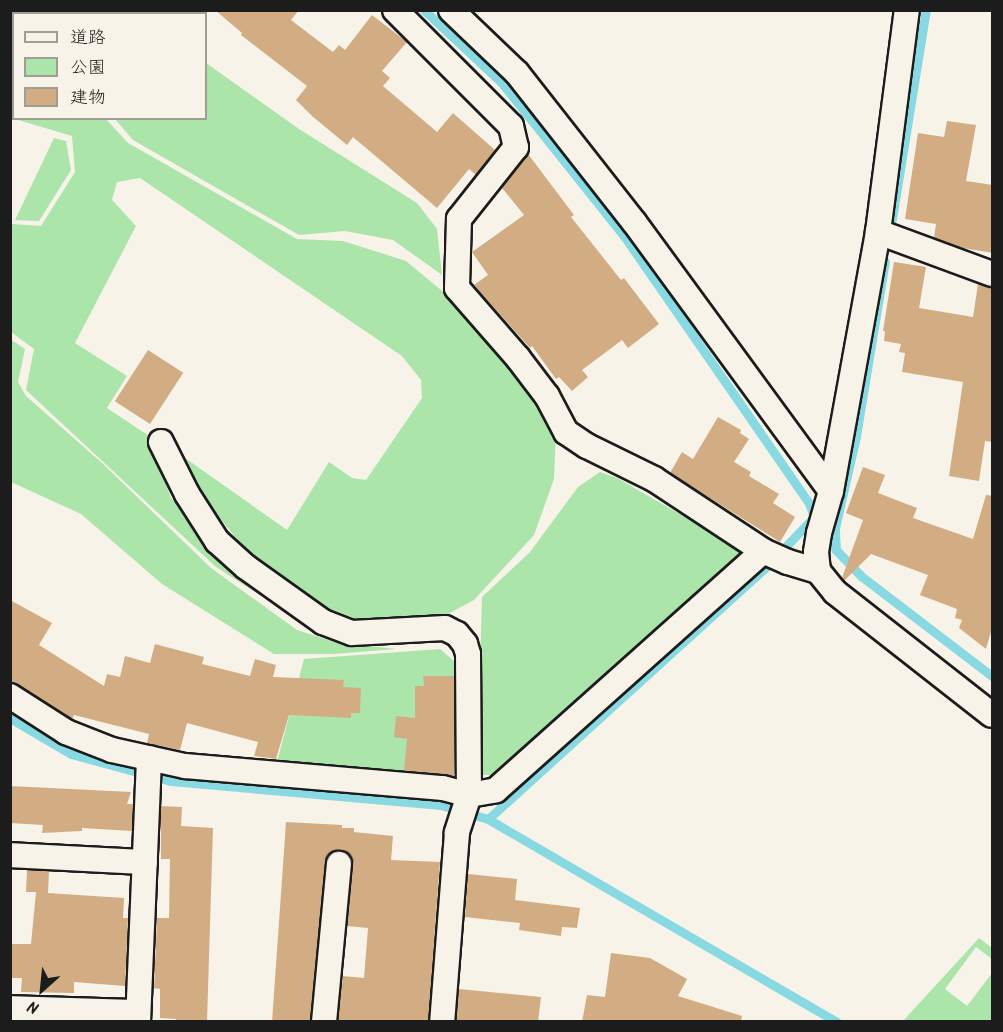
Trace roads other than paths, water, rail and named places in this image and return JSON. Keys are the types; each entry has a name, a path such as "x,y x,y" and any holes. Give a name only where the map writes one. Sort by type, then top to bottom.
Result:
{"street":[{"path":"395,10 511,126 516,147 459,219 457,288 524,365 547,396 566,432 586,446 654,479 774,556 818,570"},
{"path":"451,10 517,73 633,222 831,491"},
{"path":"907,10 878,232 831,491 816,552 818,570 835,592 993,715"},
{"path":"878,232 993,274"},
{"path":"161,441 187,494 217,541 246,567 323,622 352,633 434,627 457,634 465,644 468,654 466,806 442,1022"},
{"path":"466,806 496,790 774,556"},
{"path":"10,696 66,732 112,750 148,771 185,766 443,788 466,806"},
{"path":"10,1008 138,1017 148,771"},
{"path":"10,855 145,862"},
{"path":"324,1022 339,864"}],"waterway":[{"path":"424,10 501,82 624,236 809,503 814,517 836,550 861,576 992,676"},
{"path":"892,219 926,10"},
{"path":"836,550 835,528 856,436 885,261"},
{"path":"488,819 766,567 814,517"},
{"path":"10,718 71,754 171,781 441,805 488,819 837,1022"}]}
